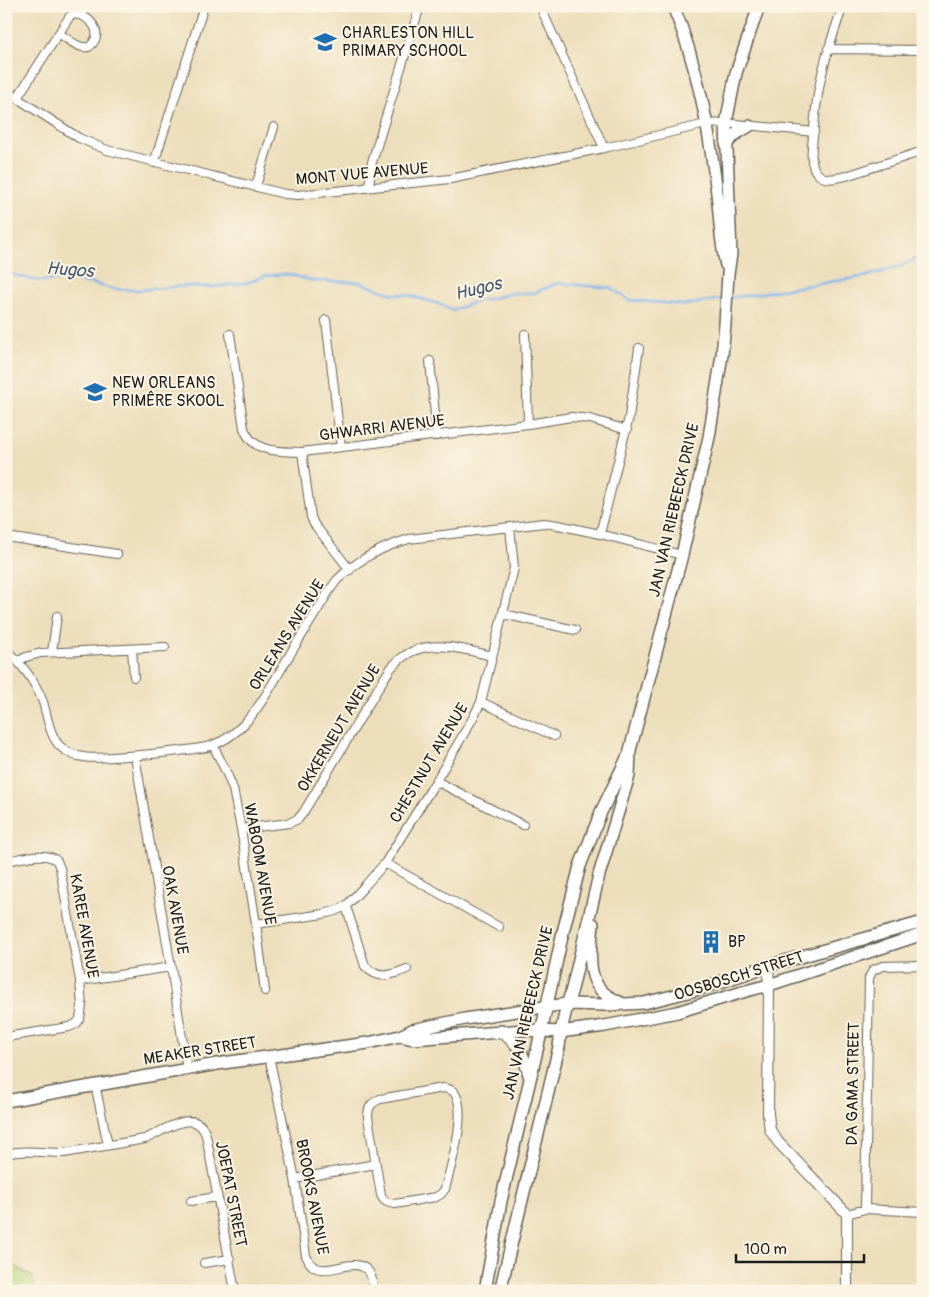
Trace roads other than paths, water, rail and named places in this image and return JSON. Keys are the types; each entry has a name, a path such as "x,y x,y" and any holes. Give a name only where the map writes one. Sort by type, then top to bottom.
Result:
{"main road":[{"name":"JAN VAN RIEBEECK DRIVE","path":"673,6 691,57 700,91 715,177 723,253 728,274"},
{"name":"JAN VAN RIEBEECK DRIVE","path":"484,1291 501,1201 580,866 601,812 630,750 682,555 709,437 726,324 730,265 731,235 726,123 736,73 759,6"},
{"path":"726,144 736,134 749,126"},
{"name":"JAN VAN RIEBEECK DRIVE","path":"500,1291 559,1046 560,1032 599,876 629,776 630,750"},
{"path":"599,876 592,925 592,972 595,982 600,989 614,1000 624,1004"},
{"name":"OOSBOSCH STREET","path":"567,1004 644,1003 663,999 768,966 923,922"},
{"name":"OOSBOSCH STREET","path":"560,1032 605,1026 676,1012 769,985 923,934"},
{"name":"MEAKER STREET","path":"6,1101 187,1068 368,1043 400,1036 412,1030 465,1019 567,1004"},
{"name":"MEAKER STREET","path":"400,1036 413,1040 501,1031 541,1030 560,1032"},
{"path":"501,1031 514,1041 523,1055 530,1079"}],"street":[{"path":"154,163 204,6"},
{"path":"369,187 372,162 420,6"},
{"path":"540,6 604,148"},
{"path":"843,6 828,49 820,81 812,160 814,168 824,178 834,179 923,151"},
{"path":"17,98 59,33 70,16 77,14 93,24 96,28 97,37 92,45 84,48 59,33"},
{"path":"828,49 923,50"},
{"name":"MONT VUE AVENUE","path":"6,91 79,138 106,150 285,194 298,195 457,178 604,148 706,124 726,123 814,132"},
{"path":"256,186 274,127"},
{"path":"326,320 341,447"},
{"name":"GHWARRI AVENUE","path":"230,334 244,428 247,436 253,443 275,451 302,452 437,436 571,417 580,417 627,430"},
{"path":"525,334 528,424"},
{"path":"600,534 627,430 639,348"},
{"path":"430,360 437,436"},
{"path":"302,452 311,517 314,524 350,570"},
{"name":"ORLEANS AVENUE","path":"6,650 29,674 43,701 52,733 60,747 72,754 85,758 135,756 189,750 213,745 240,728 257,710 337,581 369,556 389,546 409,539 544,523 558,524 682,555"},
{"name":"CHESTNUT AVENUE","path":"256,924 323,914 346,906 385,863 436,781 481,702 514,568 510,527"},
{"path":"6,537 117,554"},
{"path":"503,614 575,630"},
{"path":"52,652 57,616"},
{"name":"OKKERNEUT AVENUE","path":"241,829 289,823 298,819 385,677 394,664 407,654 420,648 437,645 450,646 492,656"},
{"path":"18,661 34,654 52,652 165,647"},
{"path":"132,649 134,677"},
{"path":"481,702 554,736"},
{"name":"WABOOM AVENUE","path":"213,745 230,781 241,829 266,991"},
{"name":"OAK AVENUE","path":"135,756 187,1068"},
{"path":"436,781 523,825"},
{"name":"KAREE AVENUE","path":"6,861 42,855 50,856 57,861 60,868 80,981 82,1012 80,1019 70,1027 6,1037"},
{"path":"385,863 499,927"},
{"path":"346,906 365,966 377,975 407,969"},
{"name":"DA GAMA STREET","path":"865,1209 869,978 873,970 883,966 923,965"},
{"path":"768,966 768,1114 770,1130 778,1142 847,1214 847,1291"},
{"path":"80,981 171,967"},
{"name":"BROOKS AVENUE","path":"269,1056 295,1179 306,1256 310,1263 323,1269 353,1265 363,1267 372,1279 374,1291"},
{"path":"94,1084 108,1145"},
{"path":"443,1088 450,1089 454,1093 460,1117 459,1126 445,1189 441,1194 429,1199 395,1204 389,1203 381,1195 376,1164 368,1110 374,1102 380,1099 443,1088"},
{"name":"JOEPAT STREET","path":"6,1154 28,1151 64,1153 145,1139 171,1125 193,1121 199,1123 206,1135 236,1291"},
{"path":"295,1179 376,1164"},
{"path":"191,1201 217,1197"},
{"path":"847,1214 865,1209 923,1212"},
{"path":"204,1263 230,1259"}],"waterway":[{"name":"Hugos","path":"730,298 867,276 901,266 923,255"},
{"name":"Hugos","path":"6,273 38,281 64,279 112,289 137,290 186,286 211,287 247,283 264,276 288,274 313,281 358,282 393,294 408,295 436,303 453,310 475,302 514,293 533,293 558,283 611,288 629,300 685,305 722,299"}],"place":[{"name":"CHARLESTON HILL PRIMARY SCHOOL","path":"325,42"},
{"name":"NEW ORLEANS PRIMÊRE SKOOL","path":"95,392"},
{"name":"BP","path":"711,942"}]}
